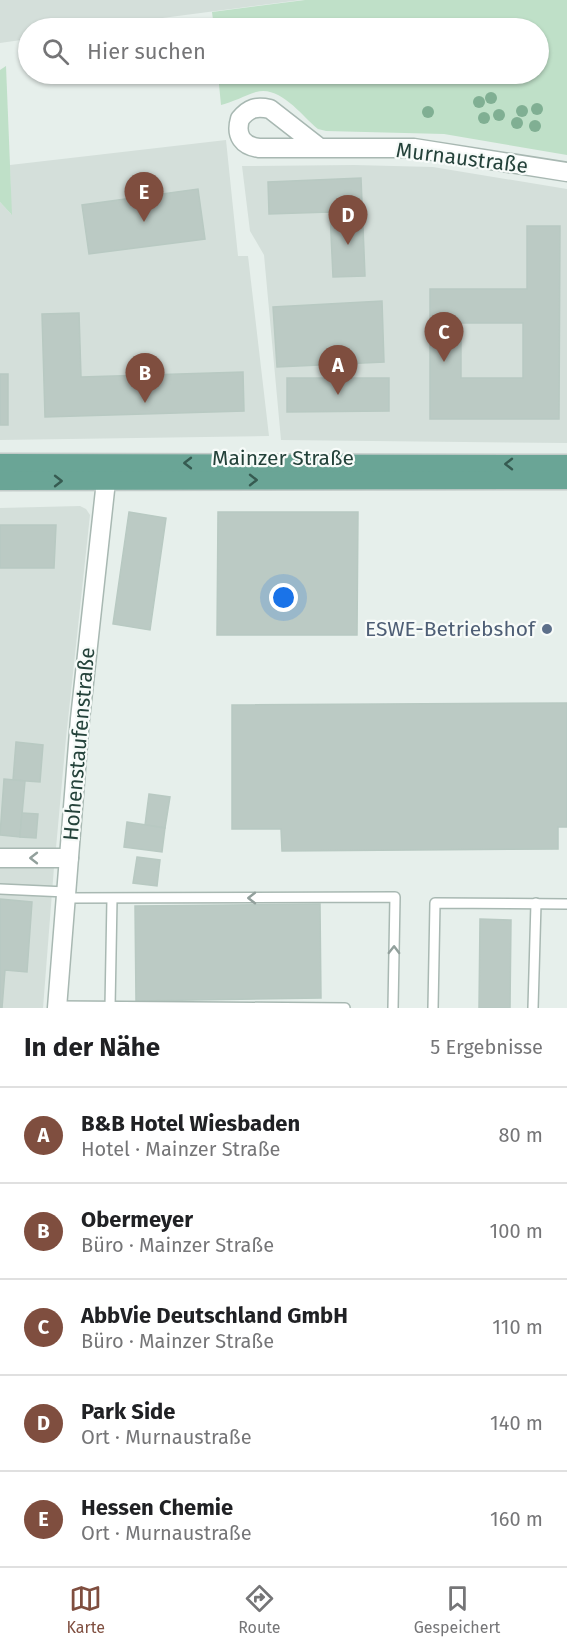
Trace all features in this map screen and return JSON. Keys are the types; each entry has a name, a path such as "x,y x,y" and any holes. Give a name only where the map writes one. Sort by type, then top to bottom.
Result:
{"main road":[{"name":"Mainzer Straße","path":"0,463 567,464"},
{"name":"Mainzer Straße","path":"0,481 567,480"}],"street":[{"name":"Murnaustraße","path":"320,148 414,148 567,172"},
{"name":"Hohenstaufenstraße","path":"57,1007 80,720 106,481"},
{"path":"0,858 69,858"}],"lane":[{"path":"0,889 112,899 394,897 393,1008"},
{"path":"110,1007 112,899"},
{"path":"433,1008 435,903 567,904"},
{"path":"533,1008 536,903"},
{"path":"57,1007 345,1008"}],"shaded area":[{"path":"0,0 301,0 163,18 18,18 18,40 0,43"},
{"path":"226,140 238,256 248,256 269,436 0,440 0,202 11,214 10,165"},
{"path":"242,166 433,167 567,189 567,443 281,440 264,255 250,231"},
{"path":"80,506 90,515 56,848 0,848 0,508"},
{"path":"0,867 54,867 43,1008 0,1008"}],"green space":[{"path":"305,0 567,0 567,155 444,134 326,131 318,129 282,97 265,91 221,105 219,84 549,84 549,18 213,18 212,12"},
{"path":"6,66 12,215 0,202 0,70"}],"building":[{"path":"361,178 365,276 333,277 330,212 269,214 268,182"},
{"path":"198,189 205,239 89,254 82,205"},
{"path":"527,226 560,226 559,419 430,419 430,289 527,289","holes":["461,323 523,323 523,378 461,378"]},
{"path":"382,301 384,362 277,367 273,307"},
{"path":"79,313 81,377 243,372 244,411 45,417 42,314"},
{"path":"0,374 8,374 8,425 0,425"},
{"path":"287,378 389,378 389,411 287,412"},
{"path":"129,512 166,518 150,630 113,624"},
{"path":"218,512 358,512 357,635 217,635"},
{"path":"0,525 56,525 54,568 0,568"},
{"path":"567,703 567,827 558,827 558,849 282,851 281,829 232,829 232,705"},
{"path":"16,742 43,745 40,782 13,780"},
{"path":"4,779 25,781 20,837 0,835"},
{"path":"149,794 170,797 165,828 145,825"},
{"path":"22,813 38,814 36,838 20,837"},
{"path":"127,822 165,828 162,852 124,847"},
{"path":"137,857 160,860 157,886 133,883"},
{"path":"0,899 32,902 27,972 5,970 2,1008 0,1008"},
{"path":"320,904 321,998 136,1001 135,906"},
{"path":"480,919 511,920 510,1008 479,1008"}],"place":[{"name":"Hessen Chemie","path":"144,222"},
{"name":"Park Side","path":"348,245"},
{"name":"AbbVie Deutschland GmbH","path":"444,362"},
{"name":"B&B Hotel Wiesbaden","path":"338,395"},
{"name":"Obermeyer","path":"145,403"},
{"name":"ESWE-Betriebshof","path":"547,629"}]}
